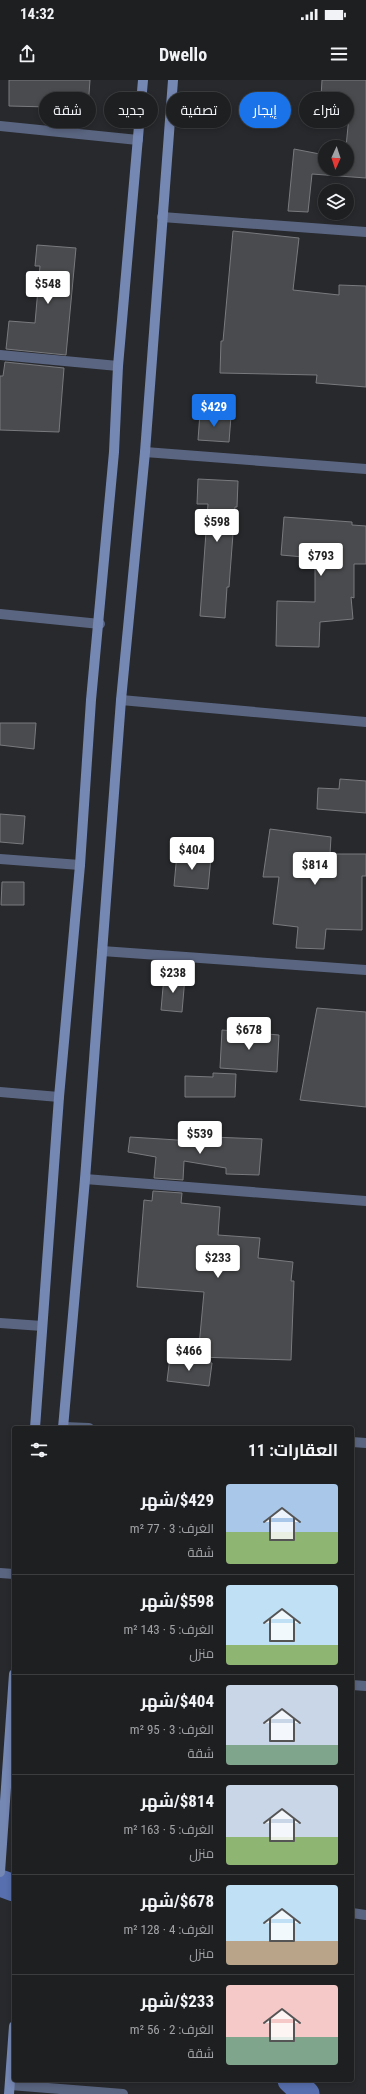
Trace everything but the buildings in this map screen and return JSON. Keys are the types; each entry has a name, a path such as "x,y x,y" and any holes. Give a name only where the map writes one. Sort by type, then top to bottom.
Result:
{"main road":[{"path":"35,1426 59,1097 80,866 91,700 100,624 114,452 118,366 143,80"},
{"path":"63,1426 84,1179 121,700 145,452 173,80"},
{"path":"0,1872 12,1703"},
{"path":"9,2089 12,2051"}],"street":[{"path":"0,126 138,140"},
{"path":"162,217 366,232"},
{"path":"0,355 118,366"},
{"path":"145,452 366,469"},
{"path":"0,614 100,624"},
{"path":"121,700 366,722"},
{"path":"0,859 80,866"},
{"path":"102,951 366,970"},
{"path":"0,1092 59,1097"},
{"path":"84,1179 366,1201"},
{"path":"0,1323 42,1326"},
{"path":"354,1442 366,1443"},
{"path":"0,1573 12,1574"},
{"path":"354,1685 366,1686"},
{"path":"354,1913 366,1915"},
{"path":"9,2089 123,2094"}],"waterway":[{"path":"0,1883 12,1887"},
{"path":"293,2082 306,2094"}]}
